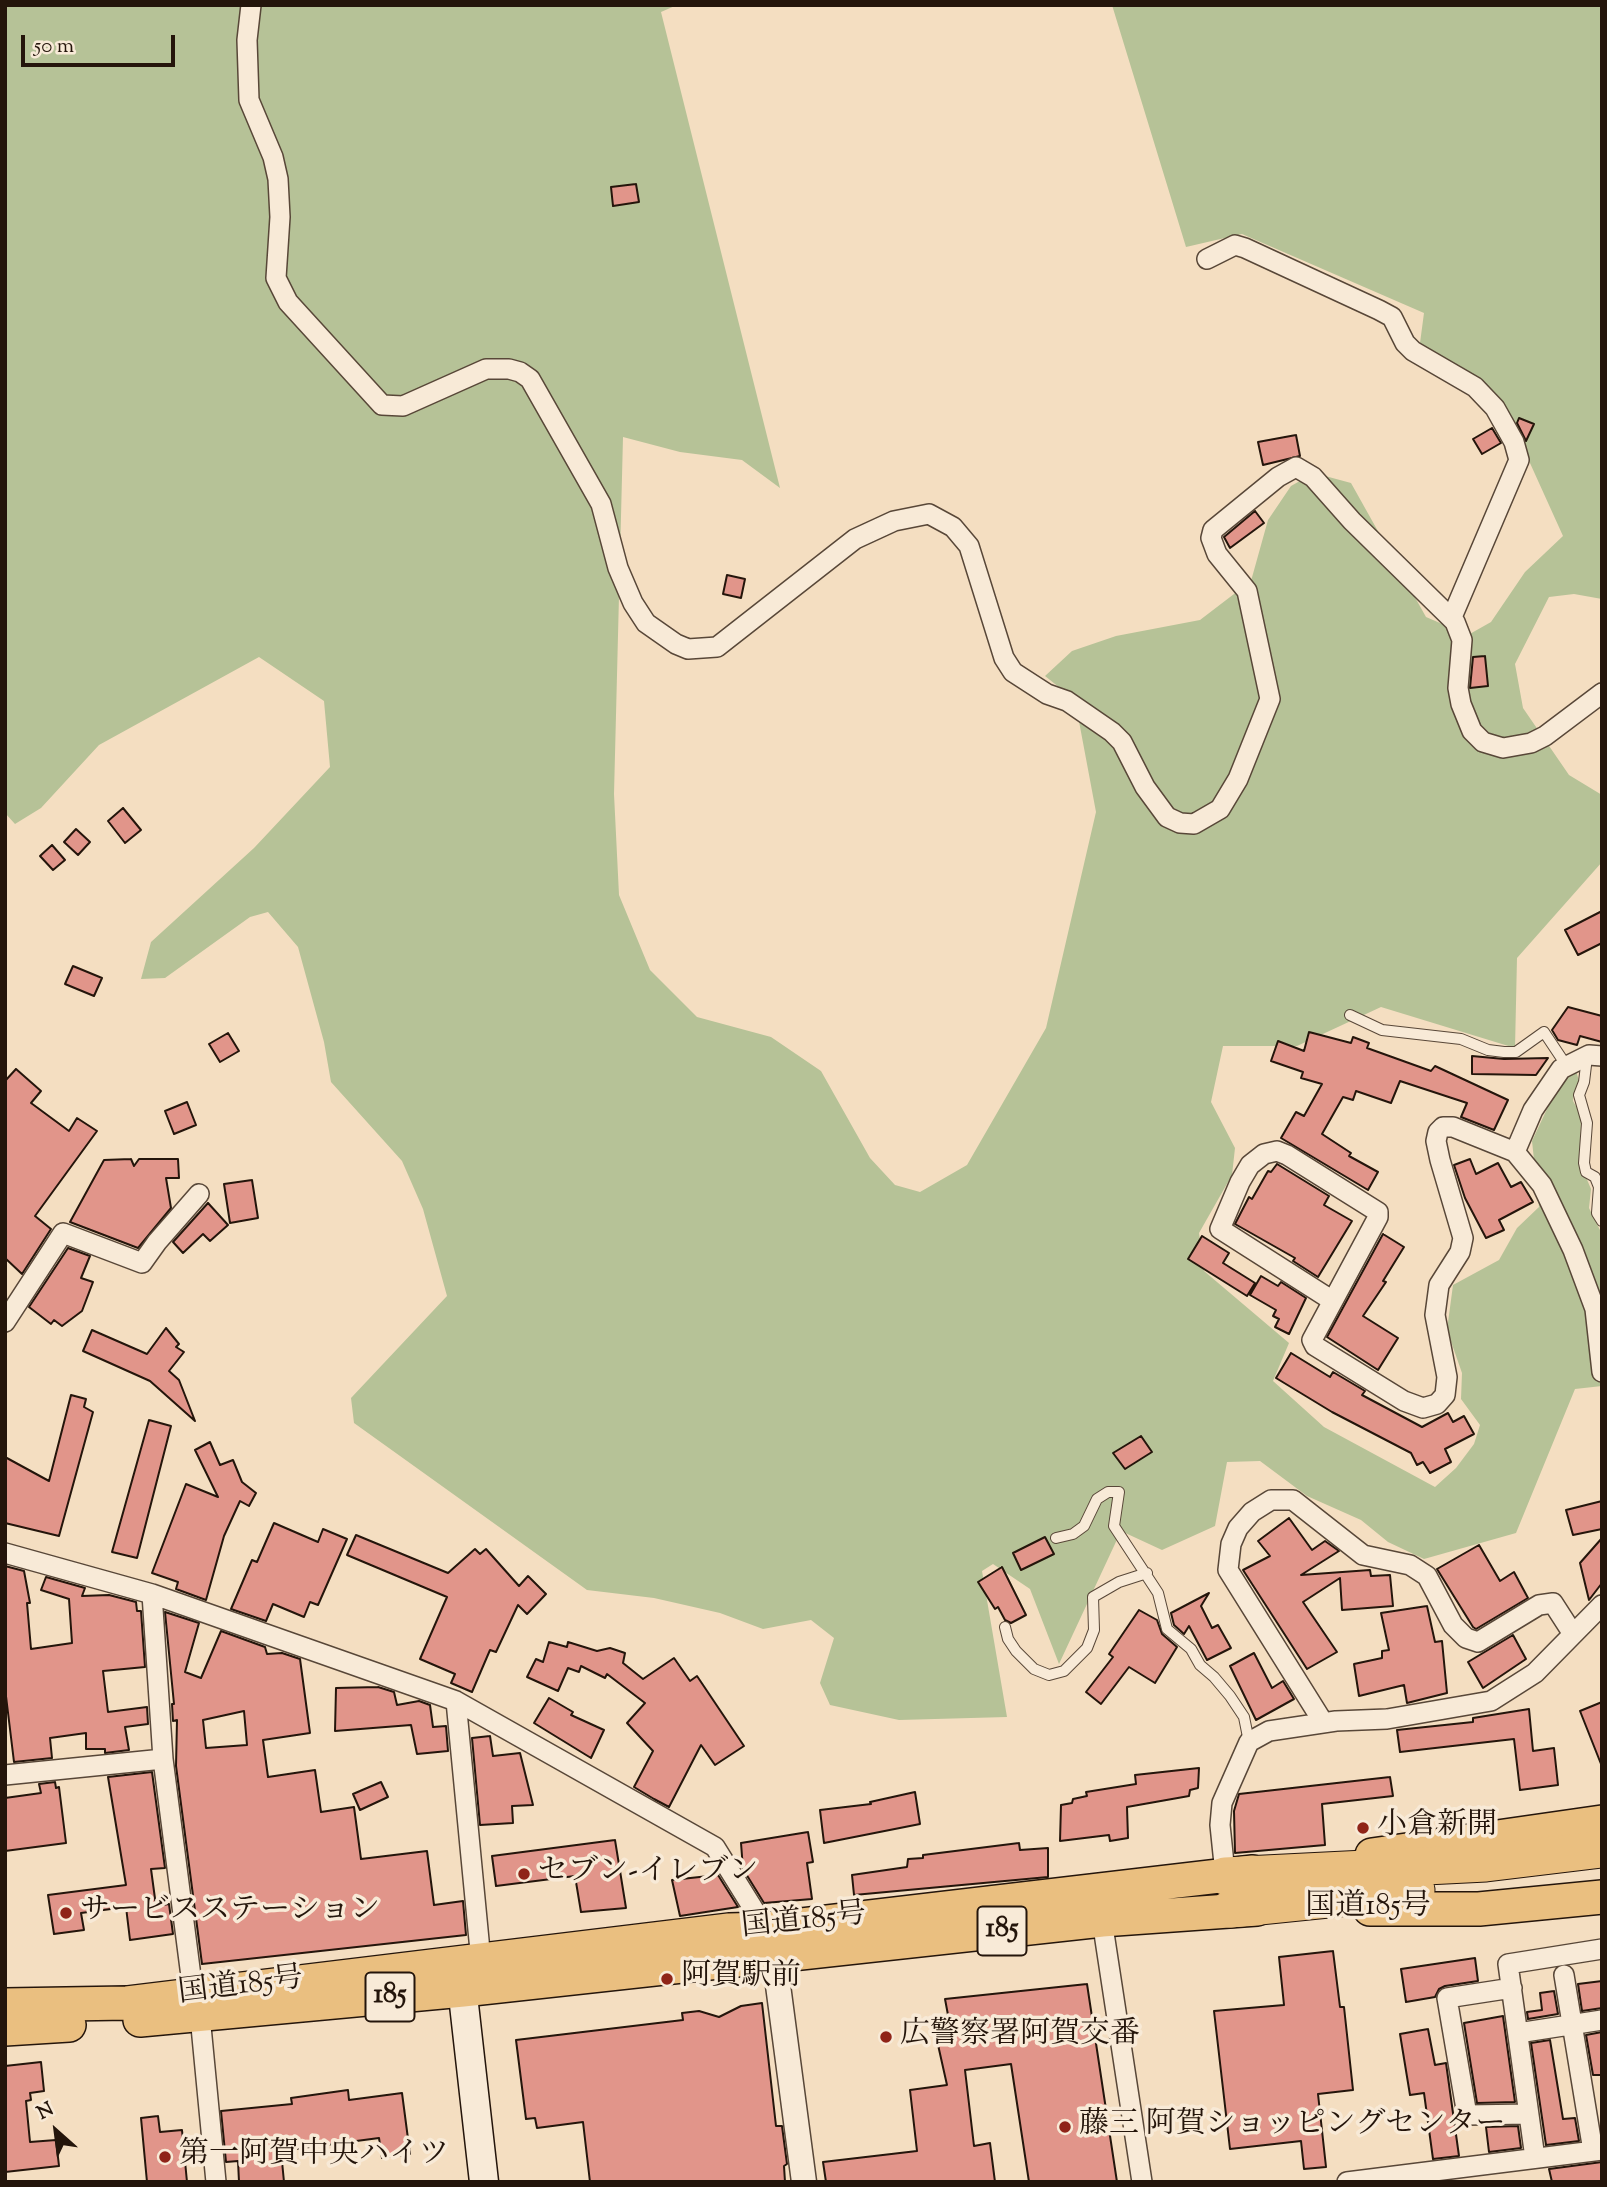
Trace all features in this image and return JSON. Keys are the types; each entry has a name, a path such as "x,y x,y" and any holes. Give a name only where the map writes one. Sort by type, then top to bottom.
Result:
{"highway":[{"name":"国道185号","path":"771,1942 1102,1920 1227,1892 1602,1822"},
{"path":"1227,1892 1602,1849"},
{"path":"1227,1892 1602,1870"},
{"name":"国道185号","path":"5,2029 468,1971 771,1942 1227,1892 1479,1909 1602,1897"},
{"name":"国道185号","path":"5,2005 197,2004"}],"main road":[{"path":"468,1971 484,2182"}],"street":[{"path":"251,5 247,40 248,100 273,157 278,179 280,217 276,278 288,302 382,405 403,406 486,369 509,369 530,379 601,504 618,568 633,603 646,623 676,644 688,649 717,647 855,539 894,521 929,514 953,527 969,546 1004,658 1013,672 1047,694 1067,701 1112,732 1122,742 1145,787 1167,817 1180,823 1194,824 1220,809 1238,779 1270,699 1247,591 1213,546 1213,530 1278,477 1296,467 1313,477 1352,521 1452,617 1462,640 1458,688 1461,704 1472,731 1483,743 1503,748 1531,743 1545,736 1602,693"},
{"path":"1207,259 1235,245 1379,310 1392,317 1412,351 1475,387 1495,408 1514,442 1519,460 1452,617"},
{"path":"1516,1152 1533,1110 1547,1087 1566,1065 1594,1056"},
{"path":"1333,1301 1220,1229 1240,1182 1250,1165 1264,1154 1278,1151 1287,1155 1378,1212 1378,1217 1333,1301 1312,1340 1315,1346 1404,1401 1423,1408 1437,1404 1445,1395 1447,1377 1435,1315 1439,1285 1460,1252 1463,1237 1438,1150 1438,1132 1443,1127 1453,1127 1516,1152 1542,1185 1573,1250 1595,1309 1601,1361"},
{"path":"5,1322 63,1233 142,1263 199,1194"},
{"path":"1323,1723 1228,1570 1231,1544 1238,1528 1251,1512 1271,1500 1293,1500 1363,1556 1410,1564 1427,1576 1453,1625 1466,1638 1478,1642 1539,1605 1553,1603 1573,1634"},
{"path":"5,1553 152,1594 456,1702 715,1847 771,1942 804,2182"},
{"path":"152,1594 163,1759 197,2004 216,2182"},
{"path":"1227,1892 1220,1825 1222,1803 1249,1742 1269,1731 1323,1723 1387,1719 1491,1701 1535,1673 1602,1605"},
{"path":"456,1702 468,1971"},
{"path":"5,1775 163,1759"},
{"path":"1102,1920 1142,2182"},
{"path":"1535,2158 1508,1964 1602,1949"},
{"path":"1347,2182 1597,2151 1564,1975"},
{"path":"1512,1989 1447,1998 1467,2115 1528,2114"},
{"path":"1518,2034 1602,2020"}],"lane":[{"path":"1350,1015 1382,1030 1461,1039 1488,1050 1504,1052 1516,1052 1544,1032 1566,1065"},
{"path":"1594,1056 1579,1095 1587,1123 1584,1163 1586,1172 1595,1177 1599,1187 1597,1213 1602,1221"},
{"path":"1056,1538 1073,1534 1083,1526 1097,1499 1108,1492 1119,1492 1114,1526 1158,1593 1167,1629 1191,1649 1200,1665 1214,1676 1230,1696 1244,1717 1249,1742"},
{"path":"1005,1627 1008,1639 1016,1651 1034,1669 1049,1675 1065,1671 1087,1648 1094,1630 1093,1597 1119,1582 1147,1573"}],"green space":[{"path":"5,5 677,5 661,12 780,488 742,460 680,452 623,437 614,794 619,895 650,970 697,1017 771,1037 821,1071 870,1158 895,1185 920,1192 967,1165 1046,1028 1096,812 1075,700 1045,676 1072,651 1116,636 1200,620 1251,581 1268,520 1291,486 1314,473 1351,483 1426,617 1468,635 1491,622 1525,572 1563,536 1501,399 1420,343 1424,313 1242,234 1186,247 1112,5 1602,5 1602,599 1574,594 1549,597 1515,664 1523,708 1569,775 1602,795 1602,862 1517,958 1515,1048 1381,1007 1297,1046 1223,1046 1211,1102 1235,1148 1232,1175 1199,1233 1204,1271 1289,1343 1273,1381 1324,1427 1435,1487 1456,1468 1474,1444 1480,1425 1461,1399 1462,1373 1447,1330 1453,1285 1499,1260 1517,1228 1539,1207 1532,1141 1564,1078 1576,1071 1580,1084 1574,1092 1573,1101 1581,1115 1580,1163 1591,1189 1589,1208 1602,1234 1602,1386 1575,1389 1516,1533 1424,1559 1388,1542 1361,1520 1307,1496 1260,1461 1227,1462 1215,1526 1162,1550 1121,1531 1059,1664 1030,1589 993,1564 982,1571 1007,1717 899,1720 830,1705 820,1683 834,1638 811,1620 763,1629 720,1613 654,1598 587,1590 354,1423 351,1398 447,1296 423,1209 402,1161 331,1082 324,1042 298,947 268,912 250,917 165,978 141,979 151,942 254,848 330,767 324,701 259,657 99,745 41,808 15,824 5,813"}],"building":[{"path":"636,184 639,202 613,206 611,187"},
{"path":"1519,418 1534,424 1526,441 1517,423"},
{"path":"1492,428 1501,443 1482,454 1473,439"},
{"path":"1296,435 1300,456 1263,465 1258,442"},
{"path":"1255,511 1264,523 1230,548 1224,537"},
{"path":"727,575 745,579 741,598 723,594"},
{"path":"1485,656 1488,686 1470,688 1473,657"},
{"path":"123,808 141,830 125,843 108,821"},
{"path":"76,829 90,842 78,855 64,842"},
{"path":"52,845 65,860 53,870 40,856"},
{"path":"1602,911 1602,943 1578,955 1565,930"},
{"path":"73,966 102,978 94,996 65,984"},
{"path":"1568,1007 1602,1016 1602,1042 1580,1036 1577,1045 1558,1040 1552,1030"},
{"path":"1309,1032 1351,1043 1353,1037 1369,1043 1367,1048 1431,1071 1435,1066 1508,1100 1494,1130 1461,1117 1467,1103 1400,1081 1391,1103 1356,1091 1353,1100 1343,1097 1322,1134 1351,1153 1349,1156 1378,1172 1368,1190 1281,1138 1296,1112 1304,1116 1322,1084 1301,1078 1303,1072 1271,1061 1278,1041 1304,1051"},
{"path":"228,1033 239,1051 220,1062 209,1044"},
{"path":"1472,1056 1504,1059 1548,1058 1536,1075 1472,1074"},
{"path":"16,1069 41,1091 31,1103 69,1131 77,1118 97,1131 35,1216 51,1229 22,1274 5,1258 5,1081"},
{"path":"187,1102 196,1125 174,1134 165,1111"},
{"path":"131,1159 134,1166 139,1159 178,1159 179,1178 166,1178 171,1208 138,1248 70,1222 104,1160"},
{"path":"1470,1159 1476,1174 1498,1163 1511,1187 1521,1182 1533,1202 1499,1220 1504,1230 1486,1238 1465,1198 1454,1165"},
{"path":"1277,1164 1329,1196 1324,1205 1352,1221 1318,1277 1293,1261 1295,1258 1235,1224 1249,1197 1252,1199 1268,1171 1271,1172"},
{"path":"252,1180 258,1218 230,1223 224,1184"},
{"path":"208,1203 228,1225 210,1241 203,1234 183,1253 173,1242"},
{"path":"1383,1234 1404,1247 1383,1281 1386,1282 1363,1316 1398,1338 1378,1370 1327,1337"},
{"path":"1202,1236 1229,1253 1223,1263 1255,1283 1247,1296 1188,1259"},
{"path":"68,1248 90,1256 81,1278 93,1282 82,1311 62,1326 54,1320 51,1324 29,1307"},
{"path":"1261,1276 1278,1286 1281,1282 1306,1298 1289,1334 1275,1327 1279,1319 1273,1316 1276,1310 1250,1295"},
{"path":"166,1328 179,1344 176,1347 184,1352 169,1371 179,1380 195,1421 150,1381 83,1351 92,1330 147,1354"},
{"path":"1291,1353 1330,1377 1333,1372 1365,1391 1362,1395 1422,1427 1448,1413 1453,1422 1464,1416 1474,1434 1445,1449 1451,1462 1430,1473 1423,1462 1417,1465 1411,1453 1332,1412 1276,1378"},
{"path":"71,1395 86,1399 84,1407 93,1412 59,1536 5,1523 5,1457 49,1481"},
{"path":"149,1420 171,1426 137,1558 112,1552"},
{"path":"1141,1436 1152,1452 1125,1469 1113,1453"},
{"path":"210,1442 220,1465 233,1460 242,1482 256,1493 249,1506 240,1501 224,1536 206,1600 176,1589 178,1582 152,1573 186,1484 218,1497 195,1450"},
{"path":"1602,1501 1602,1529 1573,1535 1566,1510"},
{"path":"1289,1518 1312,1550 1325,1541 1339,1551 1301,1575 1370,1570 1371,1576 1390,1575 1393,1606 1342,1610 1340,1578 1303,1602 1337,1652 1307,1669 1243,1570 1270,1556 1258,1541"},
{"path":"274,1523 318,1542 323,1529 347,1539 318,1605 310,1602 304,1617 273,1604 266,1621 231,1609 252,1560 257,1562"},
{"path":"356,1535 448,1573 475,1549 480,1554 486,1549 519,1586 528,1576 546,1594 527,1614 518,1605 496,1652 490,1650 472,1692 451,1683 455,1674 420,1659 447,1597 347,1555"},
{"path":"1045,1537 1054,1554 1021,1570 1013,1553"},
{"path":"1602,1538 1602,1583 1589,1600 1580,1563"},
{"path":"1479,1545 1500,1581 1514,1572 1528,1598 1476,1629 1437,1569"},
{"path":"5,1566 24,1571 30,1603 27,1603 31,1649 72,1643 69,1599 41,1590 46,1577 85,1588 82,1596 109,1595 136,1602 137,1611 141,1611 145,1667 103,1671 108,1712 147,1707 148,1724 125,1727 129,1750 105,1753 105,1749 86,1749 86,1733 50,1738 52,1758 14,1762 5,1688"},
{"path":"1002,1567 1026,1615 1011,1623 1005,1620 998,1607 995,1609 978,1582"},
{"path":"1209,1593 1201,1606 1212,1628 1218,1625 1231,1648 1207,1660 1189,1626 1184,1634 1174,1625 1171,1613"},
{"path":"1427,1606 1435,1642 1442,1641 1447,1693 1407,1703 1404,1685 1359,1696 1354,1664 1382,1658 1382,1651 1389,1650 1381,1613"},
{"path":"1139,1610 1157,1620 1162,1634 1177,1647 1155,1683 1129,1667 1101,1704 1086,1692 1113,1657 1109,1654"},
{"path":"165,1612 199,1623 185,1672 201,1678 221,1631 265,1647 267,1654 282,1653 300,1659 310,1733 263,1740 268,1777 315,1770 321,1812 354,1807 361,1859 427,1851 434,1905 463,1901 466,1935 202,1964 176,1766 177,1720 173,1721 174,1704","holes":["244,1711 247,1745 206,1748 203,1720"]},
{"path":"1513,1635 1526,1659 1483,1688 1468,1662"},
{"path":"549,1642 567,1647 568,1642 597,1651 610,1648 625,1653 623,1663 643,1679 674,1658 690,1681 697,1676 744,1746 715,1765 701,1745 669,1807 634,1787 653,1751 627,1723 645,1703 607,1674 605,1678 581,1666 579,1672 568,1668 558,1691 527,1677 536,1659 543,1662"},
{"path":"1254,1653 1272,1688 1283,1681 1294,1699 1256,1720 1230,1666"},
{"path":"378,1687 394,1692 397,1705 419,1701 430,1705 433,1727 446,1726 448,1751 417,1754 411,1725 335,1731 336,1688"},
{"path":"549,1698 573,1712 571,1715 604,1730 591,1758 534,1723"},
{"path":"1602,1702 1602,1764 1601,1764 1580,1711"},
{"path":"1529,1709 1533,1751 1554,1748 1558,1785 1520,1790 1514,1739 1400,1752 1397,1730 1473,1722 1473,1718"},
{"path":"490,1736 493,1756 520,1753 533,1805 512,1806 513,1823 480,1825 472,1738"},
{"path":"1199,1768 1198,1788 1190,1790 1189,1796 1127,1807 1128,1838 1110,1841 1109,1835 1060,1841 1061,1805 1087,1796 1086,1792 1136,1784 1135,1775"},
{"path":"152,1772 165,1868 151,1869 156,1906 169,1904 173,1934 130,1940 126,1907 81,1913 84,1930 54,1934 48,1895 126,1885 108,1777"},
{"path":"1390,1777 1393,1796 1322,1804 1325,1845 1235,1853 1234,1811 1239,1794"},
{"path":"55,1782 56,1788 59,1787 66,1843 5,1851 5,1798 41,1793 39,1784"},
{"path":"381,1782 388,1797 360,1810 353,1794"},
{"path":"915,1792 920,1824 824,1843 820,1810 871,1804 870,1802"},
{"path":"808,1832 813,1862 807,1863 812,1899 764,1903 743,1869 741,1843"},
{"path":"615,1840 626,1908 581,1912 575,1876 496,1886 492,1856"},
{"path":"1019,1843 1020,1850 1048,1848 1048,1877 854,1895 852,1875 907,1867 908,1859 923,1858 923,1855"},
{"path":"718,1875 738,1907 680,1916 672,1880"},
{"path":"1333,1951 1340,2007 1344,2007 1353,2090 1318,2094 1326,2167 1304,2169 1301,2141 1230,2149 1214,2011 1284,2005 1279,1957"},
{"path":"1475,1958 1478,1981 1445,1986 1439,1989 1435,1997 1406,2002 1401,1969"},
{"path":"1602,1981 1602,2008 1582,2011 1578,1984"},
{"name":"藤三 阿賀ショッピングセンター","path":"1087,1984 1117,2182 1029,2182 1011,2064 965,2070 974,2146 990,2143 995,2182 826,2182 823,2162 917,2151 910,2090 947,2085 932,2018 948,2015 945,1999"},
{"path":"1554,1991 1558,2014 1528,2019 1527,2012 1542,2010 1540,1993"},
{"path":"762,2003 776,2126 782,2126 787,2164 784,2166 785,2182 590,2182 583,2122 537,2128 535,2118 526,2119 516,2040 683,2020 682,2013 699,2011 719,2017 741,2006"},
{"path":"1503,2016 1515,2102 1477,2103 1464,2023"},
{"path":"1428,2029 1435,2065 1446,2063 1459,2156 1433,2159 1424,2093 1410,2095 1400,2034"},
{"path":"1602,2032 1602,2075 1593,2075 1586,2035"},
{"path":"1550,2040 1563,2119 1575,2118 1579,2141 1546,2145 1531,2043"},
{"path":"41,2062 44,2091 30,2093 31,2100 26,2101 30,2142 56,2140 59,2166 5,2172 5,2066"},
{"path":"348,2090 349,2100 402,2093 410,2154 382,2158 379,2138 281,2151 284,2182 239,2182 238,2161 226,2162 221,2111 292,2104 291,2098"},
{"name":"第一阿賀中央ハイツ","path":"158,2116 160,2132 182,2130 187,2182 147,2182 141,2118"},
{"path":"1518,2126 1521,2148 1489,2152 1486,2127"},
{"path":"1602,2162 1602,2182 1552,2182 1549,2169"}],"place":[{"name":"小倉新開","path":"1363,1828"},
{"name":"セブン-イレブン","path":"524,1874"},
{"name":"サービスステーション","path":"66,1913"},
{"name":"阿賀駅前","path":"667,1979"},
{"name":"広警察署阿賀交番","path":"886,2037"},
{"name":"藤三 阿賀ショッピングセンター","path":"1065,2127"},
{"name":"第一阿賀中央ハイツ","path":"165,2157"}]}
